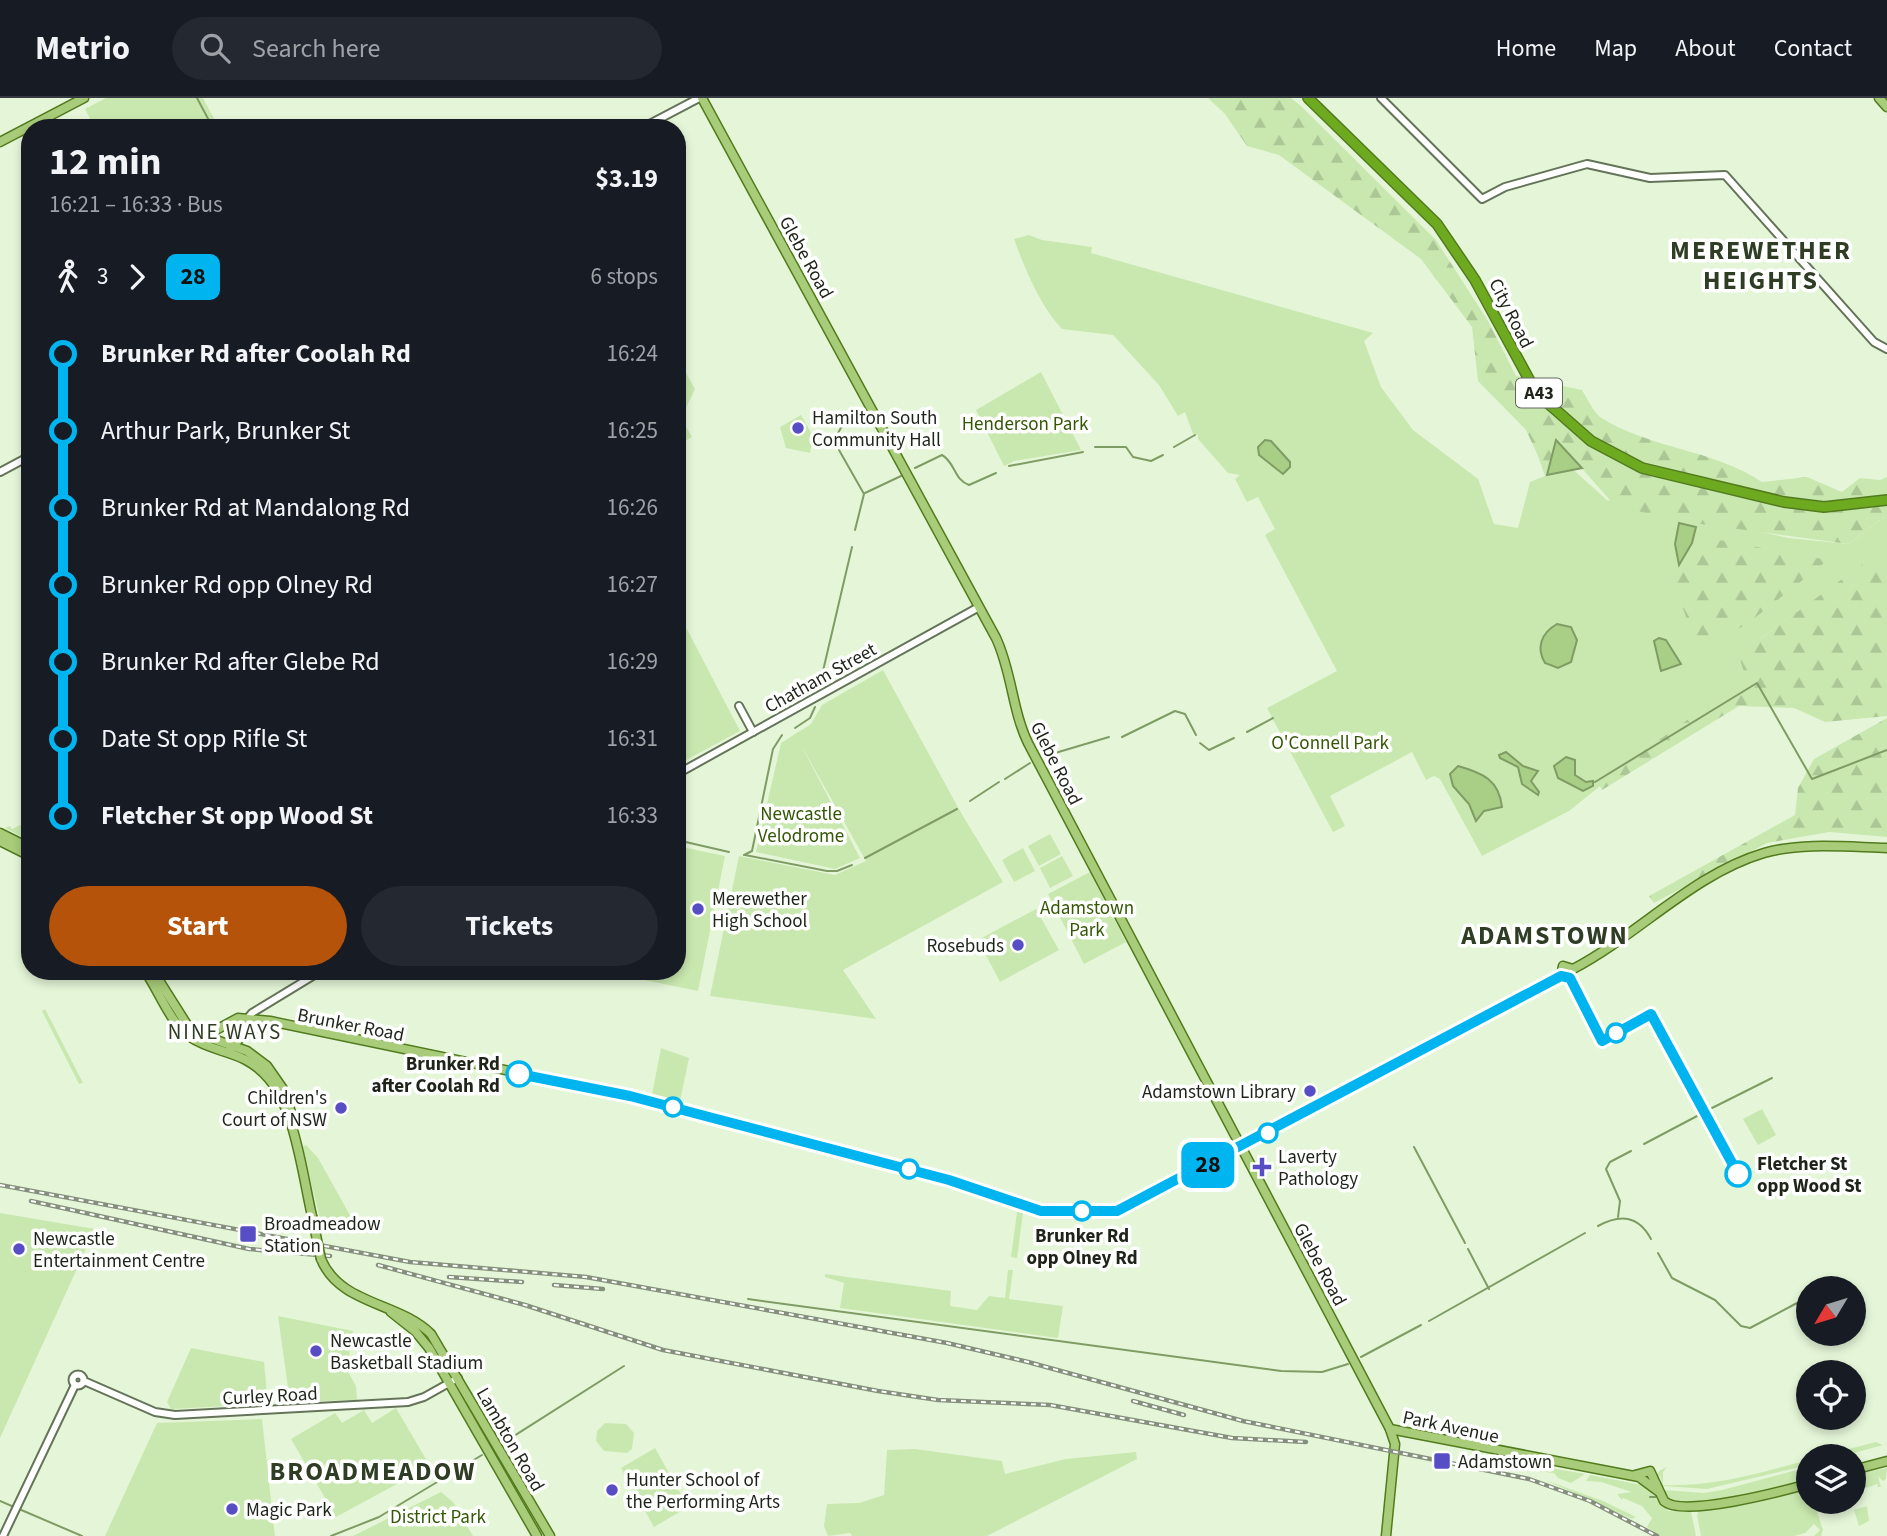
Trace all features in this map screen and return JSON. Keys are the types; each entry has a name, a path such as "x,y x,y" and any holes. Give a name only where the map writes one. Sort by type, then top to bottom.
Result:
{"highway":[{"name":"City Road","path":"1308,98 1437,224 1475,280 1515,359 1531,383 1549,404 1591,441 1642,468 1784,502 1824,506 1887,500"}],"main road":[{"path":"44,119 84,98"},
{"name":"Glebe Road","path":"701,98 1004,655 1016,715 1024,735 1390,1429 1395,1440 1386,1536"},
{"path":"1879,98 1887,107"},
{"path":"0,142 21,131"},
{"path":"0,833 21,844"},
{"path":"0,841 21,852"},
{"name":"Brunker Road","path":"248,1018 630,1096 949,1180 1041,1211 1125,1209 1561,976 1563,966 1573,970 1601,954 1704,882 1764,853 1783,849 1887,848"},
{"path":"150,980 177,1024 188,1036 230,1046"},
{"path":"158,980 187,1027 203,1037 230,1046"},
{"path":"203,1037 235,1019 248,1018"},
{"name":"Brunker Road","path":"230,1046 248,1029 274,1025"},
{"name":"Lambton Road","path":"230,1046 272,1083 284,1106 301,1166 321,1259 340,1284 403,1313 427,1330 550,1536"},
{"name":"Lambton Road","path":"383,1306 423,1339 537,1536"},
{"name":"Park Avenue","path":"1390,1429 1645,1477 1667,1505 1680,1508 1796,1487"},
{"path":"1866,1467 1887,1461"}],"street":[{"path":"660,119 701,98"},
{"path":"1381,98 1482,199 1505,187 1587,164 1650,178 1725,175 1874,342 1887,349"},
{"path":"0,471 21,460"},
{"name":"Chatham Street","path":"686,769 979,607"},
{"path":"739,706 753,732"},
{"path":"230,1046 248,1018 270,999 301,980"},
{"name":"Curley Road","path":"4,1536 75,1385 84,1381 155,1412 175,1415 408,1402 458,1378"}],"green space":[{"path":"106,98 203,98 214,119 90,119 85,109"},
{"path":"1208,98 1291,98 1301,106 1436,240 1488,321 1516,376 1582,390 1597,414 1619,428 1723,462 1762,482 1807,477 1842,492 1860,478 1880,480 1887,477 1887,515 1848,544 1686,522 1615,506 1557,440 1547,475 1526,430 1478,381 1472,327 1421,259 1279,155 1247,146 1225,114"},
{"name":"O'Connell Park","path":"1029,235 1042,240 1092,247 1091,253 1373,333 1364,341 1381,387 1413,430 1478,479 1494,524 1518,528 1530,482 1545,476 1529,430 1607,500 1789,538 1848,544 1887,515 1887,555 1875,556 1759,640 1734,640 1761,677 1614,775 1569,811 1482,856 1440,779 1434,776 1426,780 1412,752 1330,796 1345,826 1333,832 1267,708 1337,671 1265,535 1275,529 1258,497 1247,502 1235,479 1240,475 1228,473 1198,439 1198,435 1193,434 1185,412 1178,416 1159,385 1113,335 1062,329 1054,320 1034,287 1014,239"},
{"path":"686,372 695,389 686,408"},
{"name":"Henderson Park","path":"1041,372 1081,450 1014,461 1004,466 976,410"},
{"path":"801,415 813,436 810,453 786,448 780,427"},
{"path":"686,427 692,437 686,440"},
{"path":"1698,534 1828,560 1747,624 1711,644 1692,635 1675,584 1695,548"},
{"path":"1875,555 1887,555 1887,716 1825,722 1794,708 1739,706 1602,790 1598,783 1717,699 1744,672 1734,640 1759,640"},
{"path":"686,627 740,731 686,760"},
{"name":"Newcastle Velodrome","path":"883,670 960,811 1003,882 843,970 876,1019 710,996 739,856 835,875 866,861 800,743 860,858 835,869 756,852 781,743 811,724 822,705"},
{"path":"1887,718 1887,837 1829,832 1767,843 1654,903 1649,896 1795,815 1798,788 1814,759"},
{"path":"21,824 21,836 5,828 10,826 12,829"},
{"path":"1050,834 1061,854 1039,866 1028,846"},
{"path":"686,848 725,856 698,991 644,980 686,980"},
{"path":"1023,848 1035,871 1014,882 1002,860"},
{"path":"1062,856 1073,876 1050,888 1040,868"},
{"name":"Adamstown Park","path":"1090,872 1126,942 1084,964 1048,894"},
{"name":"Rosebuds","path":"1036,909 1059,950 1000,982 978,940"},
{"path":"45,1009 83,1083 79,1084 42,1011"},
{"path":"661,1048 689,1058 680,1101 652,1095"},
{"path":"1762,1109 1776,1135 1758,1145 1743,1119"},
{"path":"306,1145 318,1158 351,1217 349,1224 342,1226 321,1222 302,1147"},
{"path":"1017,1212 1023,1213 1017,1258 1011,1257"},
{"path":"0,1213 95,1229 0,1438"},
{"path":"1008,1270 1013,1270 1009,1299 1063,1306 1058,1338 840,1308 844,1283 825,1277 825,1274 951,1291 950,1306 977,1310 989,1296 1005,1298"},
{"name":"Newcastle Basketball Stadium","path":"278,1316 353,1331 347,1370 356,1386 357,1400 290,1402"},
{"path":"191,1348 264,1362 268,1404 171,1409 167,1402"},
{"path":"396,1408 430,1466 336,1517 291,1439 335,1413 342,1423 364,1410 372,1423"},
{"path":"262,1419 275,1536 105,1536 157,1423"},
{"path":"605,1423 626,1424 634,1433 632,1449 627,1453 604,1451 596,1441 597,1431"},
{"path":"1876,1442 1883,1445 1866,1450 1866,1445"},
{"path":"655,1448 688,1507 654,1527 621,1468"},
{"path":"915,1449 1002,1461 1005,1474 1066,1459 1136,1452 1137,1459 987,1536 852,1536 850,1533 828,1536 824,1526 827,1504 859,1503 884,1495 887,1450"},
{"path":"1512,1461 1585,1474 1571,1483 1558,1478 1554,1473 1512,1468"},
{"path":"1796,1463 1796,1468 1707,1489 1663,1486 1660,1475 1657,1481 1658,1472 1667,1467 1663,1472 1663,1485 1700,1484"},
{"path":"1887,1468 1886,1479 1883,1481 1878,1476 1881,1487 1877,1487 1878,1484 1866,1488 1866,1472"},
{"path":"1796,1470 1796,1484 1723,1501 1674,1503 1666,1498 1659,1486 1664,1490 1704,1493"},
{"path":"1590,1475 1645,1486 1668,1511 1691,1512 1696,1536 1660,1536 1647,1527 1652,1518 1642,1506 1623,1498 1622,1500 1617,1494 1632,1492 1601,1482 1586,1481"},
{"path":"1600,1477 1641,1485 1636,1489 1621,1488"},
{"path":"1545,1480 1603,1501 1636,1517 1632,1519"},
{"path":"1796,1490 1796,1514 1818,1514 1823,1530 1821,1536 1814,1536 1820,1530 1814,1524 1805,1533 1794,1536 1701,1536 1697,1515 1699,1510"},
{"name":"District Park","path":"441,1492 453,1502 473,1536 353,1536"},
{"path":"1866,1506 1869,1521 1859,1526 1855,1514 1866,1514"}],"shaded area":[{"path":"1265,440 1271,441 1290,462 1290,467 1283,474 1259,455 1258,447"},
{"path":"1556,440 1582,468 1547,475"},
{"path":"1679,523 1696,527 1692,543 1679,565 1675,544"},
{"path":"1557,624 1571,627 1577,640 1571,662 1558,668 1545,663 1541,652 1544,636"},
{"path":"1659,638 1666,640 1681,664 1661,671 1654,641"},
{"path":"1506,752 1523,766 1538,771 1531,781 1539,792 1538,795 1522,784 1518,767 1500,758 1499,755"},
{"path":"1566,757 1575,760 1575,775 1586,782 1593,781 1593,786 1583,791 1558,778 1554,766"},
{"path":"1458,766 1488,779 1497,790 1502,807 1484,811 1476,821 1469,804 1453,786 1450,774"}],"waterway":[{"path":"197,98 208,119"},
{"path":"855,530 864,494 839,450 837,435 843,424 864,413"},
{"path":"1174,447 1195,435"},
{"path":"1095,447 1126,447 1133,457 1151,461 1163,455"},
{"path":"1009,466 1083,452"},
{"path":"915,468 942,455 950,462 960,479 969,485 996,473"},
{"path":"865,493 901,476"},
{"path":"819,688 852,547"},
{"path":"1595,782 1757,683 1812,779 1887,750"},
{"path":"795,728 810,718 815,707"},
{"path":"1122,737 1175,711 1185,714 1196,735"},
{"path":"1247,732 1273,718"},
{"path":"744,855 752,851 773,749 782,735"},
{"path":"1045,756 1109,737"},
{"path":"1200,743 1209,750 1234,738"},
{"path":"1005,779 1030,763"},
{"path":"970,801 999,782"},
{"path":"865,858 957,809"},
{"path":"686,842 729,852"},
{"path":"745,855 827,871 837,871 852,865"},
{"path":"1712,1108 1772,1078"},
{"path":"1644,1144 1699,1115"},
{"path":"1414,1147 1465,1243"},
{"path":"1618,1217 1620,1201 1606,1169 1610,1162 1631,1151"},
{"path":"1598,1226 1614,1220 1628,1219 1640,1225 1651,1239"},
{"path":"1429,1321 1585,1233"},
{"path":"1468,1249 1489,1289"},
{"path":"1658,1253 1672,1278 1715,1300 1741,1326 1750,1328 1796,1304"},
{"path":"748,1299 1281,1371 1322,1372 1348,1364"},
{"path":"1361,1357 1421,1325"},
{"path":"506,1441 624,1366"},
{"path":"331,1536 379,1517 482,1455"},
{"path":"1650,1497 1656,1497"},
{"path":"0,1501 14,1507"},
{"path":"19,1509 82,1536"}],"railway":[{"path":"0,1185 410,1262 586,1277 947,1343 1028,1362 1243,1421 1529,1479 1590,1501 1657,1536"},
{"path":"31,1201 249,1249 330,1256"},
{"path":"378,1265 525,1305 663,1350 938,1400 1050,1405 1232,1438 1306,1442"},
{"path":"449,1277 522,1282"},
{"path":"554,1285 603,1289"},
{"path":"1133,1401 1184,1415"}],"bus line":[{"name":"28","path":"519,1074 630,1096 949,1180 1041,1211 1117,1211 1561,976 1570,978 1602,1041 1651,1014 1738,1174"}],"place":[{"name":"Hamilton South Community Hall","path":"798,428"},
{"name":"Merewether High School","path":"698,909"},
{"name":"Rosebuds","path":"1018,945"},
{"name":"Brunker Rd after Coolah Rd","path":"519,1074"},
{"name":"Adamstown Library","path":"1310,1091"},
{"name":"Children's Court of NSW","path":"341,1108"},
{"name":"Laverty Pathology","path":"1262,1167"},
{"name":"Fletcher St opp Wood St","path":"1738,1174"},
{"name":"Brunker Rd opp Olney Rd","path":"1082,1211"},
{"name":"Broadmeadow Station","path":"248,1234"},
{"name":"Newcastle Entertainment Centre","path":"19,1249"},
{"name":"Newcastle Basketball Stadium","path":"316,1351"},
{"name":"Adamstown","path":"1442,1461"},
{"name":"Hunter School of the Performing Arts","path":"612,1490"},
{"name":"Magic Park","path":"232,1509"}],"district":[{"name":"MEREWETHER HEIGHTS","path":"1761,265"},
{"name":"ADAMSTOWN","path":"1545,935"},
{"name":"NINE WAYS","path":"225,1032"},
{"name":"BROADMEADOW","path":"373,1471"}]}
